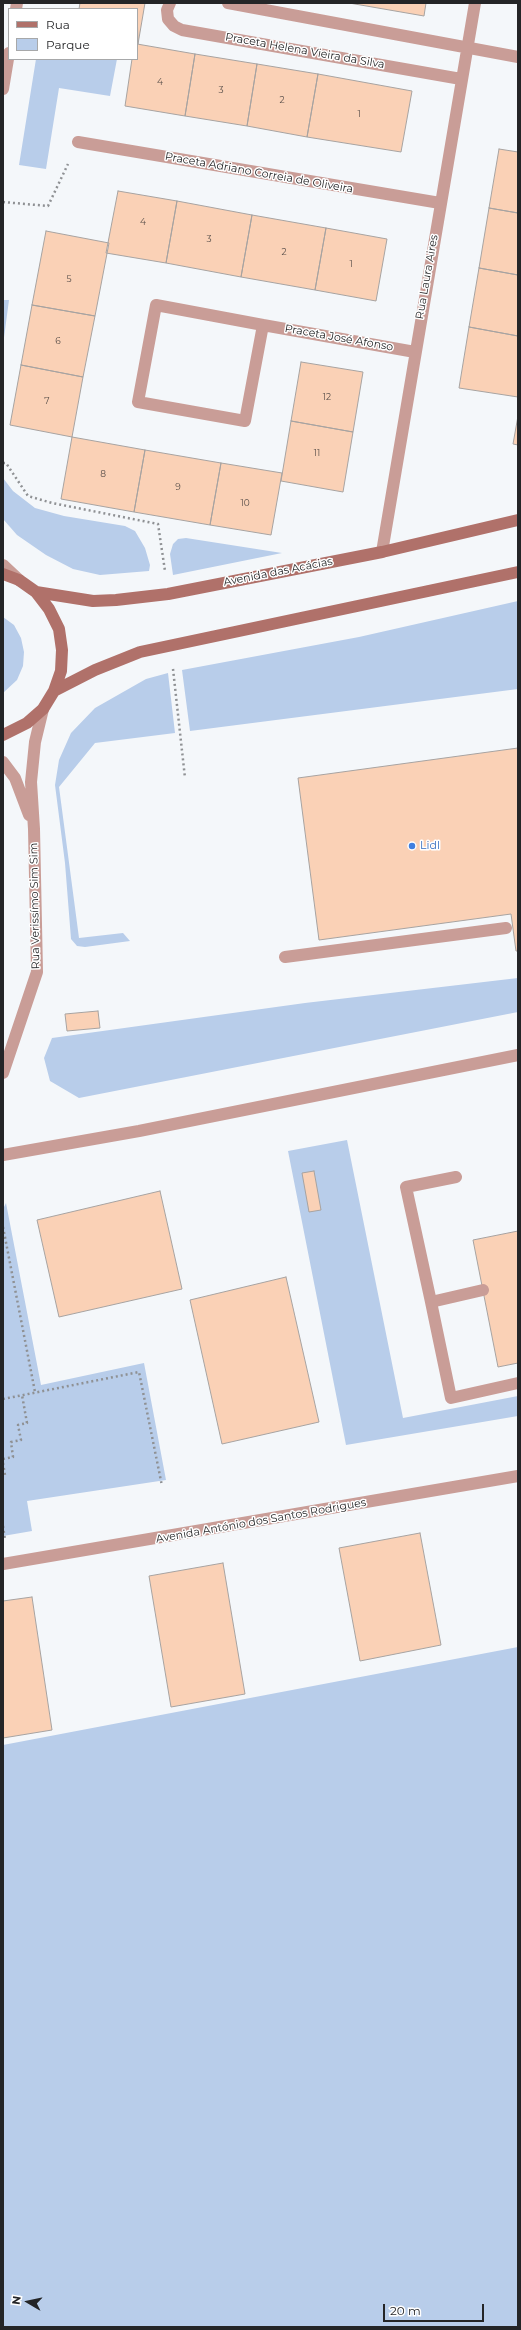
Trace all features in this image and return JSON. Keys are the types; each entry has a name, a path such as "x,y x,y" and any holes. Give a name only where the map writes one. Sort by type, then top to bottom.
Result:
{"main road":[{"name":"Avenida das Acácias","path":"36,592 93,600 116,600 168,594 382,552 518,520"},
{"path":"54,691 95,670 140,652 518,572"},
{"name":"Avenida das Acácias","path":"3,574 19,580 36,592 49,609 59,629 62,650 61,671 54,691 43,709 27,723 3,735"}],"street":[{"name":"Praceta Helena Vieira da Silva","path":"170,3 167,10 168,19 174,26 182,30 461,79"},
{"path":"228,3 518,57"},
{"name":"Rua Laura Aires","path":"382,552 474,3"},
{"path":"3,89 8,59"},
{"name":"Praceta Adriano Correia de Oliveira","path":"78,142 440,203"},
{"name":"Praceta José Afonso","path":"263,325 245,421 138,402 156,305 415,352"},
{"path":"3,565 19,580"},
{"name":"Rua Verissímo Sim Sim","path":"3,1073 37,972 34,829 30,782 35,742 43,709"},
{"name":"Rua Verissímo Sim Sim","path":"3,762 15,778 34,829"},
{"path":"285,957 506,928"},
{"path":"3,1155 140,1132 518,1055"},
{"path":"456,1177 406,1188 451,1398 518,1384"},
{"path":"431,1302 483,1290"},
{"name":"Avenida António dos Santos Rodrigues","path":"3,1564 518,1476"}],"path":[{"path":"3,202 48,206 78,142"},
{"path":"3,463 6,463 28,496 52,503 158,524 168,594"},
{"path":"173,667 185,778"},
{"path":"3,1227 35,1392"},
{"path":"3,1399 139,1372 162,1486"},
{"path":"3,1459 13,1457 11,1442 21,1440 18,1425 27,1423 22,1395"},
{"path":"3,1463 5,1475 3,1475"}],"green space":[{"path":"36,60 117,60 110,96 59,88 46,169 19,165"},
{"path":"3,300 9,300 3,345"},
{"path":"3,478 13,491 35,508 64,516 125,526 135,531 145,548 150,565 149,571 100,575 73,569 46,555 17,535 3,519"},
{"path":"186,538 282,553 173,575 170,554 173,544 178,539"},
{"path":"518,601 518,689 190,731 182,670 359,637"},
{"path":"3,617 14,625 21,638 24,652 23,666 17,680 3,693"},
{"path":"168,673 175,733 95,743 59,787 79,938 123,933 130,941 85,947 77,946 71,939 65,863 55,785 59,760 71,733 95,708 146,679"},
{"path":"518,978 518,1012 79,1098 50,1081 44,1058 52,1038 305,1003"},
{"path":"347,1140 403,1418 518,1396 518,1416 346,1445 288,1151"},
{"path":"6,1203 41,1385 144,1363 166,1480 27,1501 32,1531 3,1536 3,1209"},
{"path":"518,1647 518,2327 3,2327 3,1745"}],"building":[{"path":"80,3 145,3 138,44 138,8 79,8"},
{"path":"349,3 426,3 424,16"},
{"path":"138,44 195,54 185,116 125,106 132,60 138,60"},
{"path":"195,54 257,64 247,126 185,116"},
{"path":"257,64 318,74 307,137 247,126"},
{"path":"318,74 412,91 401,152 307,137"},
{"path":"499,149 518,152 518,213 489,208"},
{"path":"118,191 177,201 166,263 106,253"},
{"path":"177,201 252,215 241,277 166,263"},
{"path":"489,208 518,213 518,275 479,268"},
{"path":"252,215 326,228 315,290 241,277"},
{"path":"326,228 387,239 376,301 315,290"},
{"path":"46,231 109,243 95,316 32,305"},
{"path":"479,268 518,275 518,336 469,327"},
{"path":"32,305 95,316 83,377 21,365"},
{"path":"469,327 518,336 518,397 459,388"},
{"path":"301,362 363,372 353,432 291,421"},
{"path":"21,365 83,377 72,437 10,425"},
{"path":"518,416 518,445 513,444"},
{"path":"291,421 353,432 343,492 281,481"},
{"path":"72,437 145,450 134,512 61,499"},
{"path":"145,450 221,463 210,525 134,512"},
{"path":"221,463 282,473 271,535 210,525"},
{"name":"Lidl","path":"518,748 518,951 516,951 511,914 319,940 298,778"},
{"path":"98,1011 100,1028 67,1031 65,1014"},
{"path":"314,1171 321,1210 309,1212 302,1173"},
{"path":"160,1191 182,1289 59,1317 37,1220"},
{"path":"518,1231 518,1363 498,1367 473,1240"},
{"path":"286,1277 319,1422 222,1444 190,1300"},
{"path":"420,1533 441,1645 360,1661 339,1548"},
{"path":"223,1563 245,1694 171,1707 149,1576"},
{"path":"32,1597 52,1730 3,1738 3,1601"}],"place":[{"name":"Lidl","path":"412,846"}]}
